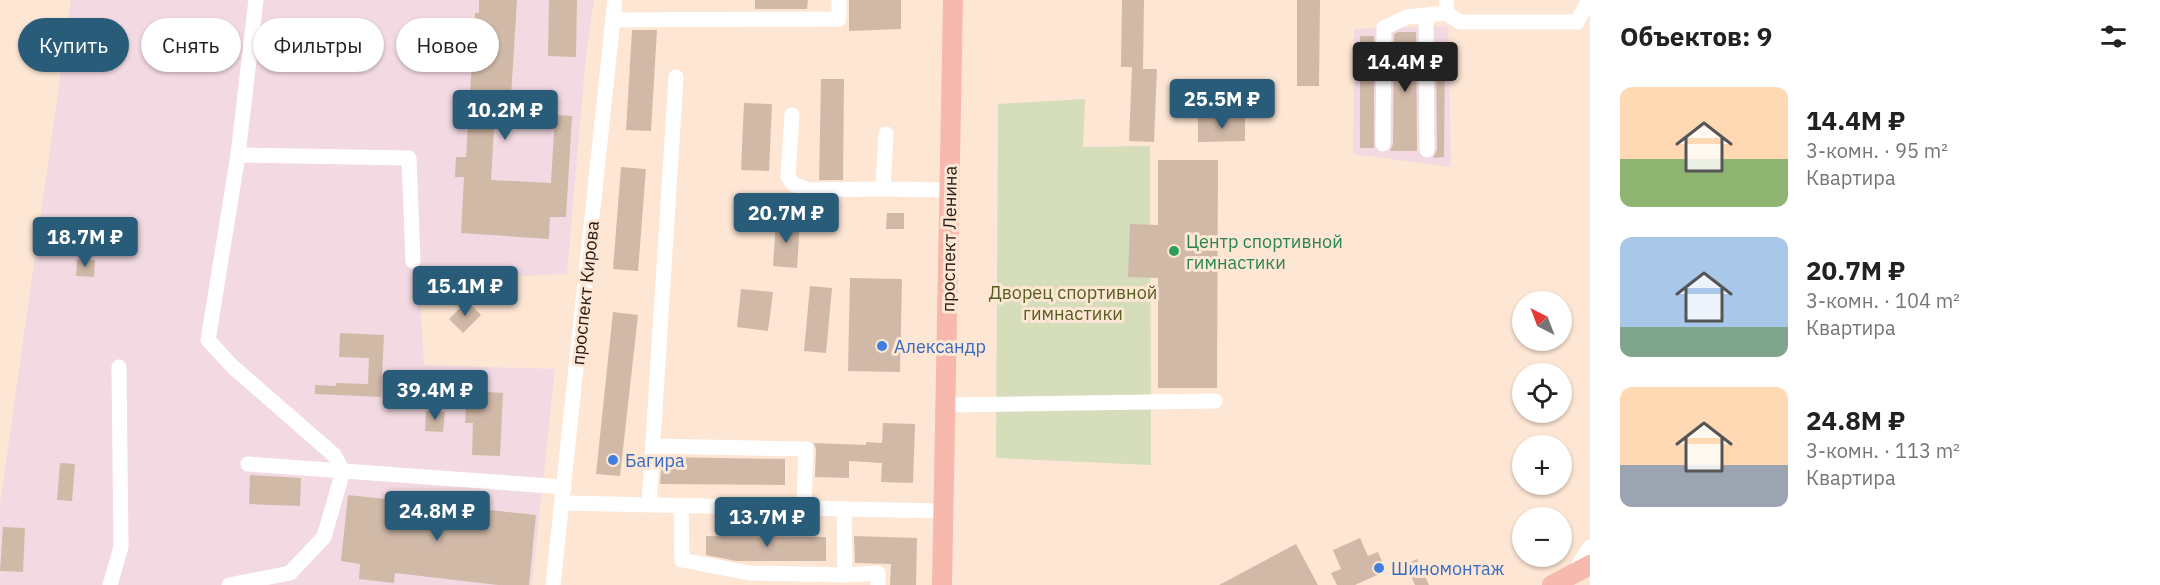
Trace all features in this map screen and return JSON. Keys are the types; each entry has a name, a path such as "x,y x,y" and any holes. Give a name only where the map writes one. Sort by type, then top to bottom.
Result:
{"main road":[{"name":"проспект Ленина","path":"942,585 953,0"},
{"path":"1552,585 1590,565"}],"street":[{"path":"229,585 290,573 324,537 343,471 334,454 232,368 208,340 238,155 256,0"},
{"name":"проспект Кирова","path":"553,585 615,0"},
{"path":"613,20 839,19 839,0"},
{"path":"1383,144 1384,28 1407,17 1426,16 1446,7 1460,22 1577,22 1589,0"},
{"path":"1426,16 1427,150"},
{"path":"650,505 676,77"},
{"path":"792,115 788,176 793,184 808,190 950,190"},
{"path":"883,189 886,134"},
{"path":"238,155 409,158 413,261"},
{"path":"110,585 121,547 118,367"},
{"path":"946,405 1215,401"},
{"path":"654,446 806,449 804,508"},
{"path":"248,464 564,487"},
{"path":"562,503 943,511"},
{"path":"681,506 682,560 749,573 844,575 878,573 878,585"},
{"path":"844,509 844,575"},
{"path":"1572,574 1590,547"}],"shaded area":[{"path":"71,0 594,0 586,55 567,274 419,280 424,365 555,369 532,585 0,585 0,504 61,72 129,72 129,18 68,18"},
{"path":"1448,26 1451,167 1353,154 1354,29"}],"green space":[{"name":"Дворец спортивной гимнастики","path":"1085,99 1083,147 1150,146 1151,465 996,458 998,104"}],"building":[{"path":"479,0 517,0 510,112 495,111 491,180 551,183 555,115 572,116 566,217 550,217 549,239 461,233 464,177 455,177 456,157 466,157 471,72 499,72 499,18 475,18 475,13 479,13"},
{"path":"549,0 577,0 576,57 548,56"},
{"path":"755,0 808,0 807,9 755,9"},
{"path":"849,0 901,0 901,29 849,31"},
{"path":"1122,0 1144,0 1143,69 1157,69 1154,142 1129,141 1132,67 1121,67"},
{"path":"1297,0 1320,0 1319,86 1297,86"},
{"path":"632,30 657,30 651,131 626,130"},
{"path":"1416,32 1417,151 1390,151 1393,144 1394,34"},
{"path":"1360,36 1374,36 1374,148 1360,148"},
{"path":"1436,44 1445,45 1444,157 1433,158 1437,150"},
{"path":"821,79 844,79 843,180 819,180"},
{"path":"744,103 772,104 769,171 741,170"},
{"path":"1245,117 1245,141 1198,142 1198,118"},
{"name":"Центр спортивной гимнастики","path":"1158,160 1218,160 1217,388 1158,388 1158,278 1128,277 1130,224 1158,225"},
{"path":"621,167 646,169 638,271 613,269"},
{"path":"887,213 904,213 904,229 886,229"},
{"path":"776,220 800,222 797,268 773,266"},
{"path":"77,259 95,260 94,277 76,276"},
{"path":"850,278 902,279 900,372 848,371"},
{"path":"810,286 832,288 826,353 804,351"},
{"path":"741,289 773,292 768,331 737,327"},
{"path":"467,301 481,315 463,333 449,319"},
{"path":"613,312 638,315 620,476 596,474"},
{"path":"340,333 384,335 381,397 315,394 315,385 368,384 369,358 339,357"},
{"path":"487,392 503,393 500,456 472,455 473,423 465,423 466,407 486,408"},
{"path":"426,411 445,412 443,432 425,431"},
{"path":"883,423 915,424 913,483 881,482 882,463 849,461 849,478 815,477 816,449 814,443 866,445 866,442 882,443"},
{"path":"662,457 785,459 785,485 660,484"},
{"path":"60,463 75,464 72,501 57,500"},
{"path":"250,475 301,478 300,506 249,504"},
{"path":"348,495 536,515 529,585 498,585 395,573 394,583 359,579 360,564 341,561"},
{"path":"3,527 25,528 23,572 0,571"},
{"path":"706,536 826,537 826,561 736,561 706,555"},
{"path":"854,536 917,538 916,585 890,585 891,564 855,563"},
{"path":"1360,538 1368,556 1378,552 1386,571 1355,585 1337,585 1331,573 1341,569 1333,550"},
{"path":"1296,544 1318,585 1219,585"},
{"path":"1417,559 1429,585 1415,585 1406,564"}],"place":[{"name":"Центр спортивной гимнастики","path":"1174,251"},
{"name":"Александр","path":"882,346"},
{"name":"Багира","path":"613,460"},
{"name":"Шиномонтаж","path":"1379,568"}]}
